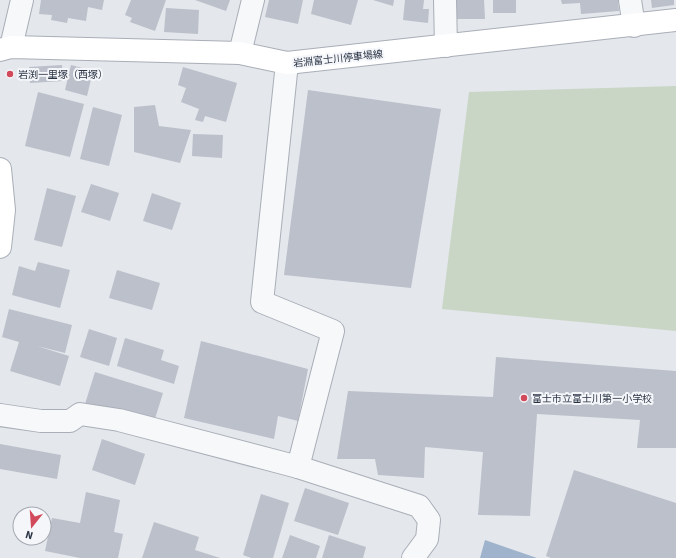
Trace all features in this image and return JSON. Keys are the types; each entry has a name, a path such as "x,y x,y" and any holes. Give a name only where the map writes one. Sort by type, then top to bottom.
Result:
{"main road":[{"name":"岩淵富士川停車場線","path":"6,48 240,53 287,63 634,26 676,20"},
{"path":"0,169 4,210 0,248"}],"street":[{"path":"6,48 22,0"},
{"path":"240,53 253,0"},
{"path":"445,0 446,46"},
{"path":"630,0 634,26"},
{"path":"287,63 262,302 333,331 298,467"},
{"path":"0,415 41,421 70,421 80,414 119,420 298,467 419,506 429,520 427,539 413,558"}],"green space":[{"path":"676,86 676,331 442,309 469,92"}],"water":[{"path":"485,540 537,558 480,558"}],"building":[{"path":"41,0 104,0 102,10 88,7 86,21 68,18 67,23 51,20 52,15 39,14"},
{"path":"131,0 166,0 155,31 130,22 132,18 125,15"},
{"path":"195,0 230,0 226,11"},
{"path":"269,0 303,0 298,24 265,17"},
{"path":"314,0 358,0 351,25 311,14"},
{"path":"373,0 394,0 393,6"},
{"path":"405,0 424,0 423,9 429,9 428,23 403,20"},
{"path":"453,0 484,0 485,19 453,19"},
{"path":"493,0 516,0 516,13 493,13"},
{"path":"561,0 618,0 619,11 581,14 580,3 562,4"},
{"path":"651,0 674,0 674,5 652,8"},
{"path":"166,8 199,10 198,34 164,32"},
{"path":"62,65 63,81 30,83 29,67"},
{"path":"71,65 93,71 87,96 65,90"},
{"path":"183,67 237,83 226,122 205,116 203,122 195,120 199,109 181,102 186,88 178,85"},
{"path":"308,90 441,109 411,288 284,275"},
{"path":"38,92 84,104 70,157 25,146"},
{"path":"155,105 159,126 191,130 180,163 134,152 134,107"},
{"path":"93,107 122,115 109,166 80,159"},
{"path":"193,134 223,135 222,158 192,156"},
{"path":"91,184 119,193 110,221 81,212"},
{"path":"47,188 76,196 62,247 34,240"},
{"path":"152,193 181,203 172,230 143,221"},
{"path":"38,262 70,270 60,308 12,295 19,266 35,271"},
{"path":"117,270 160,283 152,310 109,298"},
{"path":"9,309 72,325 65,353 37,346 69,356 60,386 10,371 19,342 2,337"},
{"path":"89,329 117,338 109,366 80,357"},
{"path":"125,338 164,350 161,360 179,366 174,384 117,366"},
{"path":"201,341 308,369 298,421 278,416 274,439 184,418"},
{"path":"496,357 676,371 676,448 637,448 640,420 537,414 530,516 478,515 483,452 425,447 424,478 378,475 375,459 337,459 348,391 493,397"},
{"path":"95,372 163,393 153,425 85,404"},
{"path":"102,439 145,454 135,485 92,470"},
{"path":"0,444 61,455 57,479 0,469"},
{"path":"574,470 676,503 676,558 551,558 546,556"},
{"path":"305,488 349,503 338,535 294,521"},
{"path":"86,492 120,500 114,532 123,534 118,558 80,558 45,551 46,546 52,546 52,518 80,523"},
{"path":"261,494 289,503 273,558 251,558 243,555"},
{"path":"154,522 199,537 195,550 220,558 142,558"},
{"path":"290,535 320,546 316,558 282,558"},
{"path":"329,535 366,547 363,558 322,558"}],"place":[{"name":"岩渕一里塚（西塚）","path":"10,74"},
{"name":"富士市立富士川第一小学校","path":"524,398"}]}
